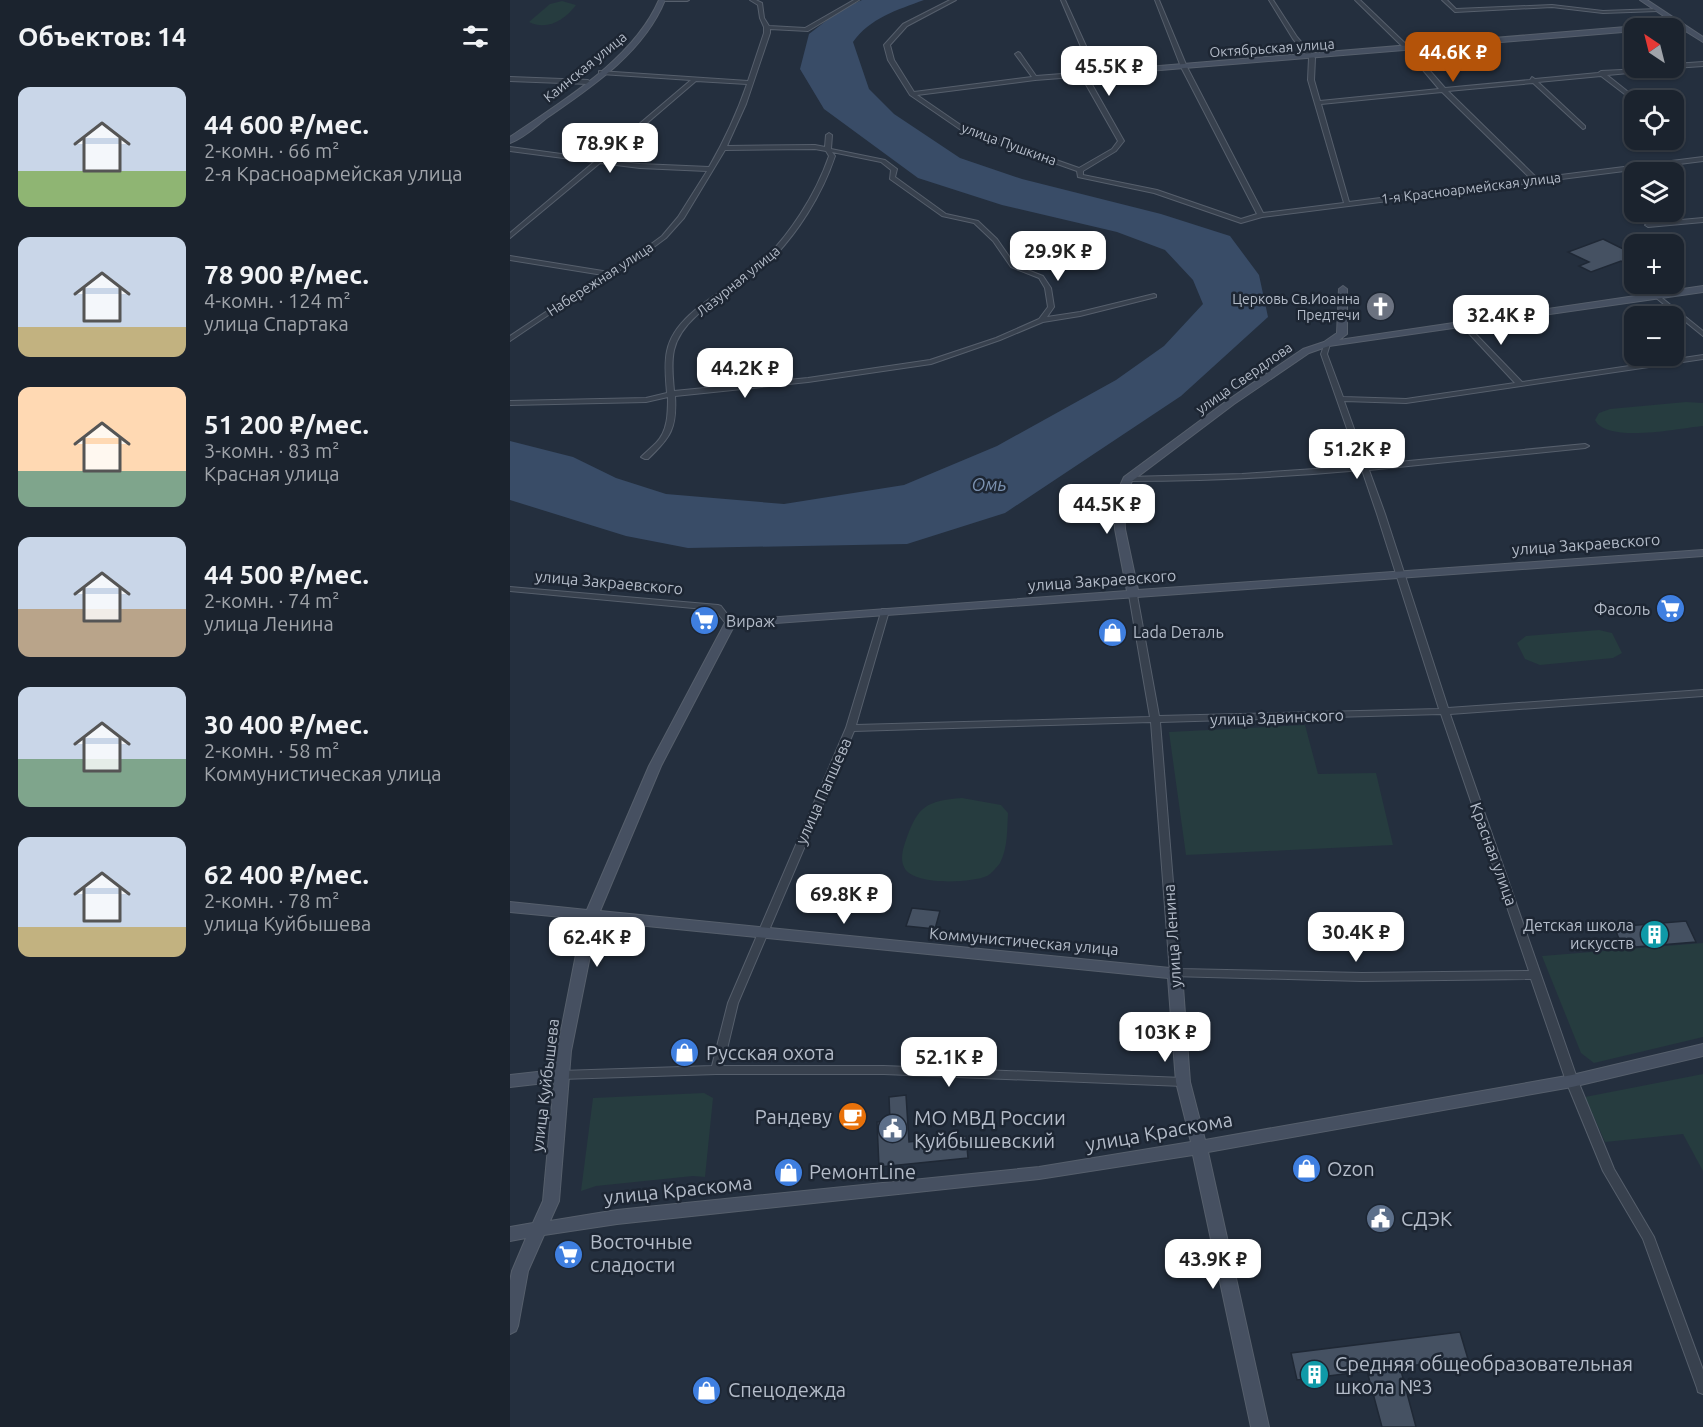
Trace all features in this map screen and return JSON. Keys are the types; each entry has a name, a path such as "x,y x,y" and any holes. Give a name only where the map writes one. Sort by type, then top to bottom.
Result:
{"street":[{"path":"662,0 687,0"},
{"name":"Каинская улица","path":"510,141 601,72 637,41 658,12 662,0"},
{"path":"752,0 760,4 762,18 768,27 806,30 857,0"},
{"name":"улица Пушкина","path":"954,0 905,25 887,45 891,60 912,94 963,129 1080,170 1080,176 1148,189 1241,221"},
{"path":"1063,0 1093,68 1087,81 1121,141 1114,150 1080,170"},
{"path":"1157,0 1184,66 1261,215"},
{"path":"1271,0 1295,38 1312,58 1311,80 1347,204"},
{"path":"1357,0 1408,50 1441,88 1535,180"},
{"path":"1444,0 1455,11 1552,6 1603,12 1658,10"},
{"path":"1643,0 1670,18"},
{"name":"Набережная улица","path":"510,339 609,273 629,263 664,237 681,218 723,148 750,83 768,27"},
{"path":"1684,28 1703,40"},
{"name":"Октябрьская улица","path":"912,94 1035,78 1312,58 1624,30"},
{"path":"1018,54 1035,78"},
{"path":"1684,65 1703,64"},
{"path":"1317,103 1441,88 1624,71"},
{"path":"601,72 750,83"},
{"path":"1601,73 1624,91"},
{"path":"510,79 588,82"},
{"path":"1532,79 1583,127"},
{"path":"510,236 694,80"},
{"name":"Лазурная улица","path":"645,457 662,445 674,410 670,394 669,350 678,332 691,318 751,274 789,239 829,165 832,156 828,150 829,135"},
{"path":"723,148 815,147 883,161 894,169 892,178 944,215 976,222 995,240 1013,266 1041,277 1048,288 1052,307 1041,320"},
{"path":"510,149 598,161 711,169"},
{"name":"1-я Красноармейская улица","path":"1241,221 1261,215 1703,159"},
{"path":"1648,225 1703,220"},
{"path":"510,258 609,273"},
{"path":"1327,344 1342,334 1343,289"},
{"name":"улица Свердлова","path":"1128,479 1297,357 1327,344 1703,289"},
{"path":"510,403 646,400 670,394 808,380 931,362 998,339 1041,320 1080,314 1154,296"},
{"path":"1657,296 1703,334"},
{"path":"1464,325 1520,384"},
{"name":"Красная улица","path":"1327,344 1324,354 1572,1081 1609,1171 1647,1237 1703,1388"},
{"path":"1340,399 1406,400 1703,357"},
{"path":"1128,479 1364,467 1585,446"},
{"name":"улица Ленина","path":"1128,479 1119,499 1120,529 1155,721 1183,1082 1260,1427"},
{"name":"улица Закраевского","path":"510,589 718,608 730,623 1703,553"},
{"name":"улица Папшева","path":"716,1070 733,1004 851,728 885,611"},
{"name":"улица Куйбышева","path":"510,1326 520,1271 551,1201 563,1092 561,1075 591,915 655,766 730,623"},
{"name":"улица Здвинского","path":"851,728 1444,711 1703,693"},
{"name":"Коммунистическая улица","path":"510,907 1175,973 1362,977 1536,975"},
{"name":"улица Краскома","path":"510,1234 617,1217 1039,1173 1572,1081 1703,1050"},
{"path":"510,1081 561,1075 716,1070 884,1070 1183,1082"}],"green space":[{"path":"562,1 576,5 555,23 542,25 529,22 550,4"},
{"path":"1686,402 1703,403 1703,426 1628,433 1602,427 1595,420 1599,413 1610,409"},
{"path":"1599,630 1612,633 1622,653 1613,658 1540,665 1525,659 1517,643 1526,636"},
{"path":"1305,725 1318,774 1376,773 1393,845 1186,855 1169,732"},
{"path":"962,798 1001,805 1008,813 1006,845 1000,863 987,876 969,880 930,880 909,873 904,867 902,854 915,820 925,807 940,801"},
{"path":"1703,943 1703,1037 1594,1063 1581,1053 1542,956"},
{"path":"1703,1074 1703,1171 1683,1134 1605,1142 1585,1097"},
{"path":"704,1093 713,1098 705,1177 693,1176 596,1186 581,1191 593,1098"}],"water":[{"name":"Омь","path":"862,0 924,0 894,11 876,21 853,42 869,89 894,114 960,158 1022,179 1161,214 1230,236 1259,275 1268,317 1181,396 1005,513 907,544 688,548 626,536 510,500 510,441 573,457 616,478 666,494 784,504 904,485 997,446 1116,380 1164,346 1203,304 1193,280 1165,250 1117,232 1002,205 918,178 824,109 800,69 809,34 840,10"}],"building":[{"path":"1603,239 1624,249 1624,262 1621,261 1591,272 1579,266 1589,262 1568,252"},
{"path":"912,908 940,911 935,929 906,926"},
{"name":"Детская школа искусств","path":"1686,921 1696,942 1623,948 1614,927"},
{"name":"МО МВД России Куйбышевский","path":"906,1095 909,1142 966,1136 968,1158 879,1167 877,1122 890,1121 889,1097"},
{"name":"Средняя общеобразовательная школа №3","path":"1460,1332 1468,1359 1400,1367 1416,1427 1382,1427 1367,1371 1297,1380 1291,1353"}],"place":[{"name":"Церковь Св.Иоанна Предтечи","path":"1381,307"},
{"name":"Фасоль","path":"1671,609"},
{"name":"Вираж","path":"705,621"},
{"name":"Lada Dеталь","path":"1112,632"},
{"name":"Детская школа искусств","path":"1655,934"},
{"name":"Русская охота","path":"685,1053"},
{"name":"Рандеву","path":"853,1117"},
{"name":"МО МВД России Куйбышевский","path":"893,1129"},
{"name":"Ozon","path":"1306,1169"},
{"name":"РемонтLine","path":"788,1172"},
{"name":"СДЭК","path":"1380,1219"},
{"name":"Восточные сладости","path":"569,1254"},
{"name":"Средняя общеобразовательная школа №3","path":"1314,1375"},
{"name":"Спецодежда","path":"707,1390"}]}
